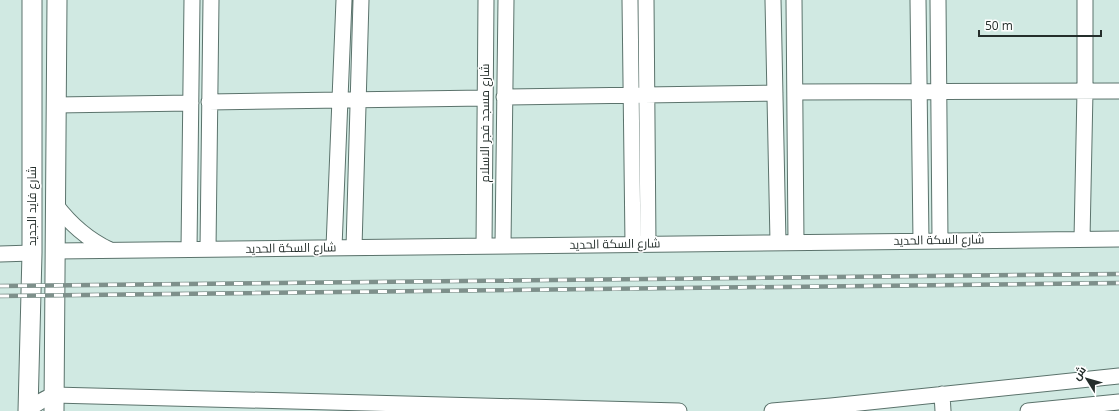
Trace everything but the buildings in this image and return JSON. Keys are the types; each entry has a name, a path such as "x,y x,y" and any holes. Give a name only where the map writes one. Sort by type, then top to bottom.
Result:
{"street":[{"name":"شارع فايد الجديد","path":"28,411 32,253 32,0"},
{"name":"شارع فايد الجديد","path":"54,403 57,0"},
{"path":"189,249 192,0"},
{"path":"208,249 210,0"},
{"path":"334,247 344,0"},
{"path":"354,247 361,0"},
{"name":"شارع مسجد فجر الاسلام","path":"484,246 486,0"},
{"name":"شارع مسجد فجر الاسلام","path":"503,245 506,0"},
{"path":"630,0 631,95 641,244"},
{"path":"641,244 647,95 646,0"},
{"path":"773,0 778,242"},
{"path":"794,0 796,242"},
{"path":"918,0 921,241"},
{"path":"938,0 940,240"},
{"path":"1082,239 1085,0"},
{"path":"56,105 190,104 358,100 485,94 647,95 775,89 919,92 1119,91"},
{"path":"190,104 209,103"},
{"path":"775,108 795,110"},
{"path":"485,115 504,115"},
{"name":"شارع السكة الحديد","path":"56,205 66,219 79,231 99,245 111,250"},
{"name":"شارع السكة الحديد","path":"56,251 1119,238"},
{"path":"0,254 32,253"},
{"path":"772,411 1119,376"},
{"path":"942,394 943,411"},
{"path":"28,411 44,398 54,403 680,411"},
{"path":"1028,411 1119,402"}],"railway":[{"path":"0,286 1119,274"},
{"path":"0,296 1119,283"}]}
